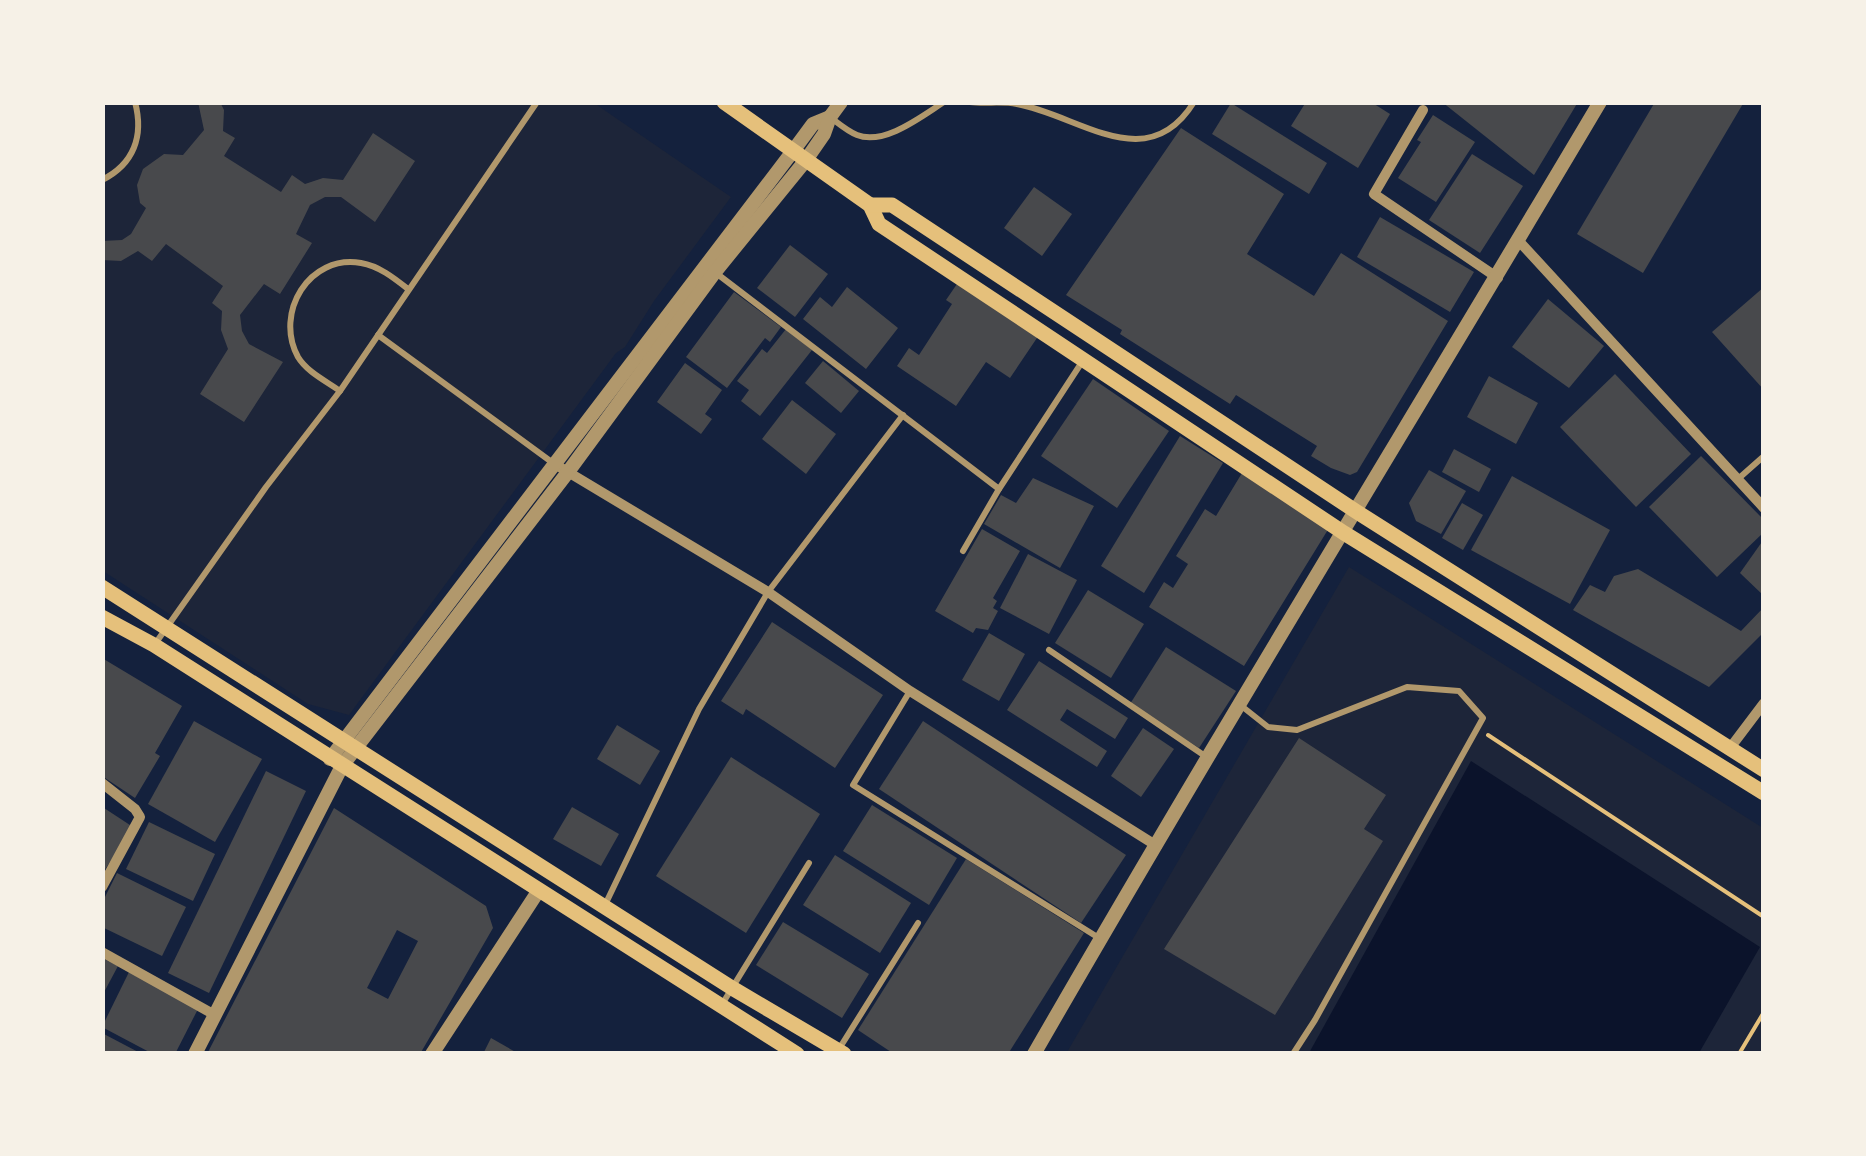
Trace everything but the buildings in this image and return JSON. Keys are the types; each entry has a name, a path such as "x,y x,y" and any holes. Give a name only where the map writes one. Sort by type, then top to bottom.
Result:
{"main road":[{"path":"724,102 870,205 880,224 1083,360 1344,532 1764,793"},
{"path":"870,205 892,205 1357,512 1764,770"},
{"path":"102,588 732,988 840,1052"},
{"path":"104,620 154,645 797,1054"}],"street":[{"path":"195,1054 336,762 568,472 799,155 814,124 830,118 841,102"},
{"path":"1034,1054 1206,757 1498,278 1600,102"},
{"path":"1423,110 1374,194 1498,278"},
{"path":"350,744 552,463 799,155"},
{"path":"1518,240 1764,508"},
{"path":"552,463 768,592 910,690 1157,846"},
{"path":"1730,748 1764,703"},
{"path":"102,783 135,808 140,817 102,887"},
{"path":"432,1054 538,890"},
{"path":"102,952 214,1015"}],"lane":[{"path":"102,180 130,158 138,140 140,120 135,102"},
{"path":"154,645 340,391 537,102"},
{"path":"830,118 860,136 881,134 914,122 944,102"},
{"path":"970,102 1017,104 1101,134 1144,138 1167,134 1194,102"},
{"path":"340,391 298,357 290,337 295,298 319,271 339,263 360,263 382,270 408,288"},
{"path":"715,272 998,489"},
{"path":"378,335 552,463"},
{"path":"963,551 998,489 1083,360"},
{"path":"605,905 699,710 768,592 903,415"},
{"path":"1738,479 1764,456"},
{"path":"1049,650 1206,757"},
{"path":"1239,704 1268,728 1297,730 1407,687 1459,690 1483,718 1293,1054"},
{"path":"910,690 853,785 1100,938"},
{"path":"721,1006 809,863"},
{"path":"840,1052 918,923"}],"path":[{"path":"1484,732 1764,917"},
{"path":"1739,1054 1764,1012"}],"shaded area":[{"path":"102,103 594,103 731,197 625,347 616,353 349,715 308,704 103,571"},
{"path":"1349,567 1763,828 1763,1053 1066,1054"},
{"path":"1471,761 1760,947 1699,1053 1309,1053"}]}
